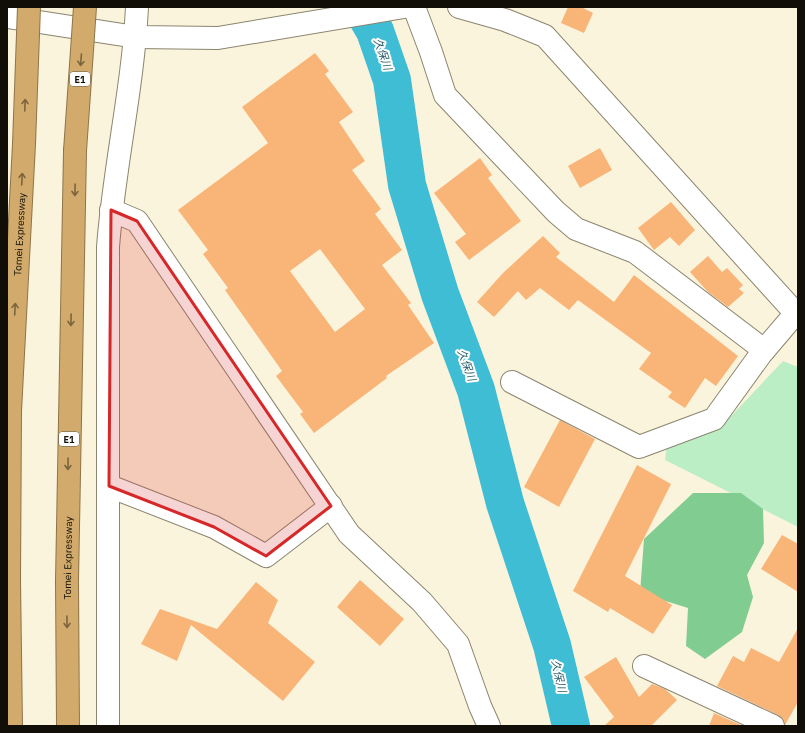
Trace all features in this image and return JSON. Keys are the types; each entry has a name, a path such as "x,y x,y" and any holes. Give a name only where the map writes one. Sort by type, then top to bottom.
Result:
{"highway":[{"name":"Tomei Expressway","path":"11,726 9,580 10,411 24,144 29,7"},
{"name":"Tomei Expressway","path":"68,726 67,581 76,151 85,7"}],"street":[{"path":"108,726 108,247 111,210 136,37 137,7"},
{"path":"414,7 445,95 556,212 576,229 635,252 764,350"},
{"path":"459,7 505,20 545,36 796,315 764,350 714,419 639,447 512,382"},
{"path":"7,17 136,37 218,38 396,8"},
{"path":"111,210 138,221 349,534 422,602 458,644 480,706 490,726"},
{"path":"109,486 214,527 266,556 330,506"},
{"path":"644,666 773,726"}],"highlighted area":[{"path":"111,210 137,221 331,506 266,556 214,527 109,486"}],"green space":[{"path":"783,361 798,367 798,527 665,460 667,444 718,430"},
{"path":"693,493 741,493 763,509 764,543 747,575 753,597 742,632 705,659 686,646 688,608 640,593 644,539"}],"building":[{"path":"568,7 581,7 593,13 584,33 561,23"},
{"path":"315,53 329,71 325,74 353,112 339,122 365,161 352,170 381,209 375,214 402,250 382,265 411,303 408,305 434,343 386,376 387,378 314,433 300,414 303,412 276,376 282,371 225,290 228,288 203,254 208,250 178,210 268,143 242,107","holes":["320,249 365,309 335,332 290,271"]},
{"path":"600,148 612,170 580,188 568,166"},
{"path":"480,158 492,175 488,178 521,221 469,260 455,242 466,234 434,193"},
{"path":"671,202 695,230 679,246 670,237 654,250 638,228"},
{"path":"543,236 560,253 556,257 614,302 634,275 738,356 716,386 705,378 685,408 668,397 672,392 639,369 651,353 578,300 569,310 540,288 526,300 518,291 494,317 477,302 503,273"},
{"path":"708,256 722,272 727,268 743,285 739,289 744,293 728,307 708,292 690,272"},
{"path":"560,420 595,439 559,507 524,487"},
{"path":"637,465 671,484 625,576 672,605 653,634 610,608 608,612 573,591"},
{"path":"782,535 798,544 798,592 761,569"},
{"path":"360,580 404,619 380,646 337,607"},
{"path":"256,582 278,600 268,623 315,662 283,701 191,625 177,661 141,644 160,609 217,629"},
{"path":"798,628 798,702 785,725 783,719 778,715 717,686 733,656 744,662 751,648 779,662"},
{"path":"616,657 639,697 652,684 665,689 677,700 651,726 604,726 614,717 584,677"},
{"path":"714,713 743,726 709,726"}],"waterway":[{"name":"久保川","path":"361,7 375,31 392,80 407,185 440,294 476,390 505,503 552,645 571,726"}]}
